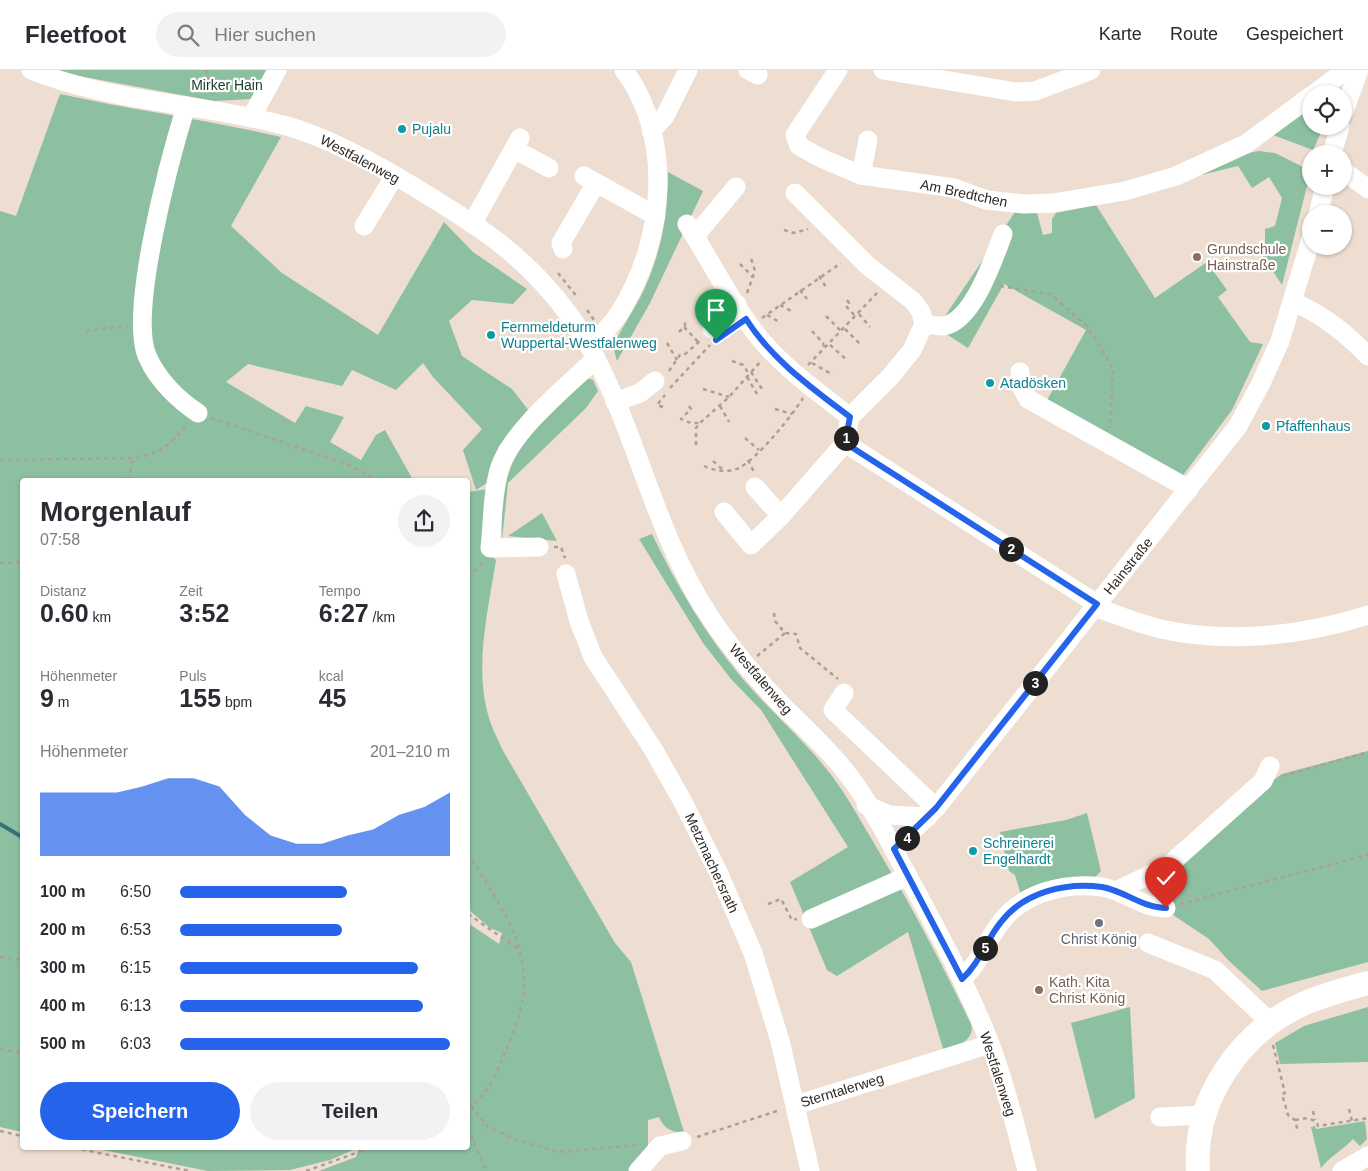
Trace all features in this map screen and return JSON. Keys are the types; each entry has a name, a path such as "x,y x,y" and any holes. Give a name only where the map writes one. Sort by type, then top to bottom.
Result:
{"main road":[{"path":"1198,1171 1204,1115 1216,1083 1238,1055 1270,1024 1303,1004 1368,983"}],"street":[{"name":"Westfalenweg","path":"31,70 64,83 122,97 215,110 322,137 394,177 472,224 513,254 545,285 593,352 615,402 667,539 709,616 773,696 843,768 894,849 962,979 990,1044 1027,1171"},
{"path":"251,118 277,70"},
{"path":"538,547 490,548 500,468 509,447 593,352 619,314 635,284 648,251 656,216 657,166 651,131 646,113 624,70"},
{"path":"651,131 665,116 688,70"},
{"name":"Am Bredtchen","path":"838,70 795,135 799,146 823,159 861,175 954,188 986,200 1024,204 1053,203 1125,191 1156,183 1246,144 1302,103"},
{"path":"883,70 1016,92 1035,91 1091,70"},
{"name":"Am Bredtchen","path":"1326,85 1346,70"},
{"path":"1352,90 1360,70"},
{"path":"186,106 170,157 151,250 141,324 147,358 165,384 184,404 198,414"},
{"path":"861,175 868,140"},
{"path":"472,224 517,144 549,168"},
{"path":"1352,176 1368,189"},
{"path":"364,226 394,177"},
{"path":"562,249 561,243 590,180 656,216"},
{"path":"736,187 691,230 751,327 770,350 810,386 850,417"},
{"path":"724,512 751,545 780,516 845,443 850,417 884,384 912,350 924,324 921,312 913,301 856,255 795,193"},
{"path":"924,324 944,326 956,320 983,288 1004,234"},
{"name":"Hainstraße","path":"894,849 932,813 1238,426 1261,383 1294,302 1307,255"},
{"path":"1294,302 1310,309 1335,326 1368,356"},
{"path":"714,334 737,304"},
{"path":"1020,372 1021,386 1028,399 1189,489"},
{"path":"615,402 640,393 662,376"},
{"path":"845,443 1096,606 1159,629 1207,636 1288,632 1368,615"},
{"path":"755,487 780,516"},
{"name":"Metzmachersrath","path":"566,574 579,621 593,657 653,749 683,802 718,872 753,953 780,1041 810,1171"},
{"path":"844,693 834,710 932,813"},
{"path":"1118,890 1168,866 1267,774"},
{"path":"866,805 895,816 932,813"},
{"path":"811,919 908,876"},
{"path":"962,979 972,969 1001,922 1016,906 1036,895 1057,888 1082,885 1118,890 1154,908 1166,908"},
{"path":"1148,942 1215,970 1270,1024"},
{"name":"Sterntalerweg","path":"796,1105 990,1044"},
{"path":"1160,1116 1204,1115"},
{"path":"638,1171 660,1146 688,1139"},
{"path":"1342,1171 1368,1156"}],"path":[{"path":"206,70 212,84 215,110"},
{"path":"784,230 794,233 802,232 819,218"},
{"path":"737,304 745,298 753,278 755,266 750,255"},
{"path":"751,327 819,276 856,255"},
{"path":"740,264 753,278"},
{"path":"819,276 826,287"},
{"path":"833,375 811,364 888,282"},
{"path":"983,288 998,286 1050,294 1088,326 1113,368 1110,445"},
{"path":"800,290 808,299"},
{"path":"847,300 849,303 846,306 856,317"},
{"path":"780,305 793,312"},
{"path":"859,314 870,327"},
{"path":"766,315 781,323"},
{"path":"826,316 860,344"},
{"path":"679,332 684,327 685,322"},
{"path":"86,331 141,324"},
{"path":"684,327 699,342"},
{"path":"812,331 823,343 825,350"},
{"path":"662,376 680,355 714,334"},
{"path":"663,408 656,405 687,371 714,334"},
{"path":"667,344 677,360"},
{"path":"830,345 847,360"},
{"path":"696,445 696,428 729,397 770,350"},
{"path":"732,361 743,365 762,390"},
{"path":"749,374 757,394"},
{"path":"704,466 712,470 724,471 738,468 792,414 810,386"},
{"path":"703,389 729,397"},
{"path":"720,405 729,422"},
{"path":"689,406 691,409 680,417 691,423 700,423"},
{"path":"775,410 792,414"},
{"path":"0,460 133,458 155,454 164,449 198,414 349,465 373,478"},
{"path":"745,438 758,450"},
{"path":"128,478 133,458"},
{"path":"713,461 724,471"},
{"path":"538,547 561,547 565,554 566,574"},
{"path":"470,575 487,558 490,548"},
{"path":"0,563 20,562"},
{"path":"774,613 775,621 785,633"},
{"path":"756,657 785,633 796,634 800,648 843,683 844,693"},
{"path":"750,650 760,662"},
{"path":"1267,774 1368,752"},
{"path":"1166,908 1368,855"},
{"path":"470,856 504,910 520,950 524,982 510,1039 498,1070 478,1099 470,1106"},
{"path":"768,904 781,899 792,920 811,919"},
{"path":"470,915 520,950"},
{"path":"0,957 20,960"},
{"path":"1270,1024 1285,1093 1282,1094 1288,1115 1295,1120 1298,1132"},
{"path":"0,1049 20,1053"},
{"name":"Sterntalerweg","path":"688,1139 796,1105"},
{"path":"470,1108 488,1127 517,1140 558,1152 648,1144 660,1146"},
{"path":"1349,1108 1352,1121"},
{"path":"1313,1111 1318,1126 1367,1118 1368,1125"},
{"path":"1295,1120 1306,1118 1315,1120"},
{"path":"0,1131 20,1136"},
{"path":"470,1133 486,1171"},
{"path":"84,1150 190,1171"},
{"path":"306,1171 311,1171 365,1150"}],"green space":[{"name":"Mirker Hain","path":"57,70 269,70 253,99 214,101 68,74"},
{"path":"60,94 281,137 231,226 282,273 378,335 444,222 473,252 527,289 513,304 472,300 449,321 462,356 512,389 529,411 499,446 487,483 476,490 463,450 482,429 433,377 423,363 396,390 352,370 342,386 248,364 226,382 295,423 306,406 344,417 330,442 361,460 376,435 385,430 412,478 20,478 20,1132 0,1127 0,211 16,216"},
{"path":"1302,108 1302,135 1320,135 1315,145 1302,146 1273,135"},
{"path":"1259,151 1275,153 1302,166 1302,195 1305,195 1282,285 1261,253 1265,246 1265,229 1275,226 1282,198 1269,177 1252,188 1238,166 1197,176 1248,153"},
{"path":"668,172 703,191 650,303 617,361 613,346 637,304 658,252 666,213"},
{"path":"1096,205 1155,298 1207,262 1227,290 1218,297 1250,342 1263,344 1232,410 1181,478 1046,402 1086,330 1004,284 968,348 937,328 1017,209 1037,213 1043,235 1052,233 1052,219 1056,213"},
{"path":"587,378 593,380 598,391 586,408 508,483 502,540 502,511 505,487 511,467 532,433 582,380"},
{"path":"487,489 485,549 496,560 486,620 482,661 485,701 490,721 502,749 615,943 631,962 684,1132 668,1129 659,1117 648,1120 648,1147 632,1171 319,1171 356,1157 358,1150 470,1150 470,924 499,944 502,933 490,928 470,911 470,492"},
{"path":"542,513 557,541 508,536"},
{"path":"652,534 682,591 716,644 753,691 822,763 856,812 915,914 971,1024 972,1030 968,1039 964,1042 944,1052 908,932 837,976 827,970 790,882 848,847 761,710 731,679 703,643 639,539"},
{"path":"1368,751 1368,962 1262,991 1229,961 1209,939 1170,913 1159,876 1256,792 1282,774"},
{"path":"1087,813 1101,871 1091,882 1021,895 1015,875 1009,871 1000,832 1066,820"},
{"path":"1130,1007 1135,1098 1095,1119 1071,1023"},
{"path":"1368,1007 1368,1062 1280,1064 1275,1043 1304,1026"},
{"path":"1365,1121 1367,1139 1360,1146 1353,1139 1321,1168 1311,1127 1315,1126 1316,1129"},
{"path":"103,1150 353,1150 330,1160 290,1170 208,1171"}],"waterway":[{"path":"0,824 20,836"}],"place":[{"name":"Pujalu","path":"402,129"},
{"name":"Grundschule Hainstraße","path":"1197,257"},
{"name":"Fernmeldeturm Wuppertal-Westfalenweg","path":"491,335"},
{"name":"Atadösken","path":"990,383"},
{"name":"Pfaffenhaus","path":"1266,426"},
{"name":"Schreinerei Engelhardt","path":"973,851"},
{"name":"Christ König","path":"1099,923"},
{"name":"Kath. Kita Christ König","path":"1039,990"}],"route":[{"path":"716,340 746,319 770,350 795,375 850,417 845,443 1097,604 928,818 894,849 962,979 972,969 1001,922 1016,906 1036,895 1057,888 1082,885 1118,890 1154,908 1166,908"}]}
